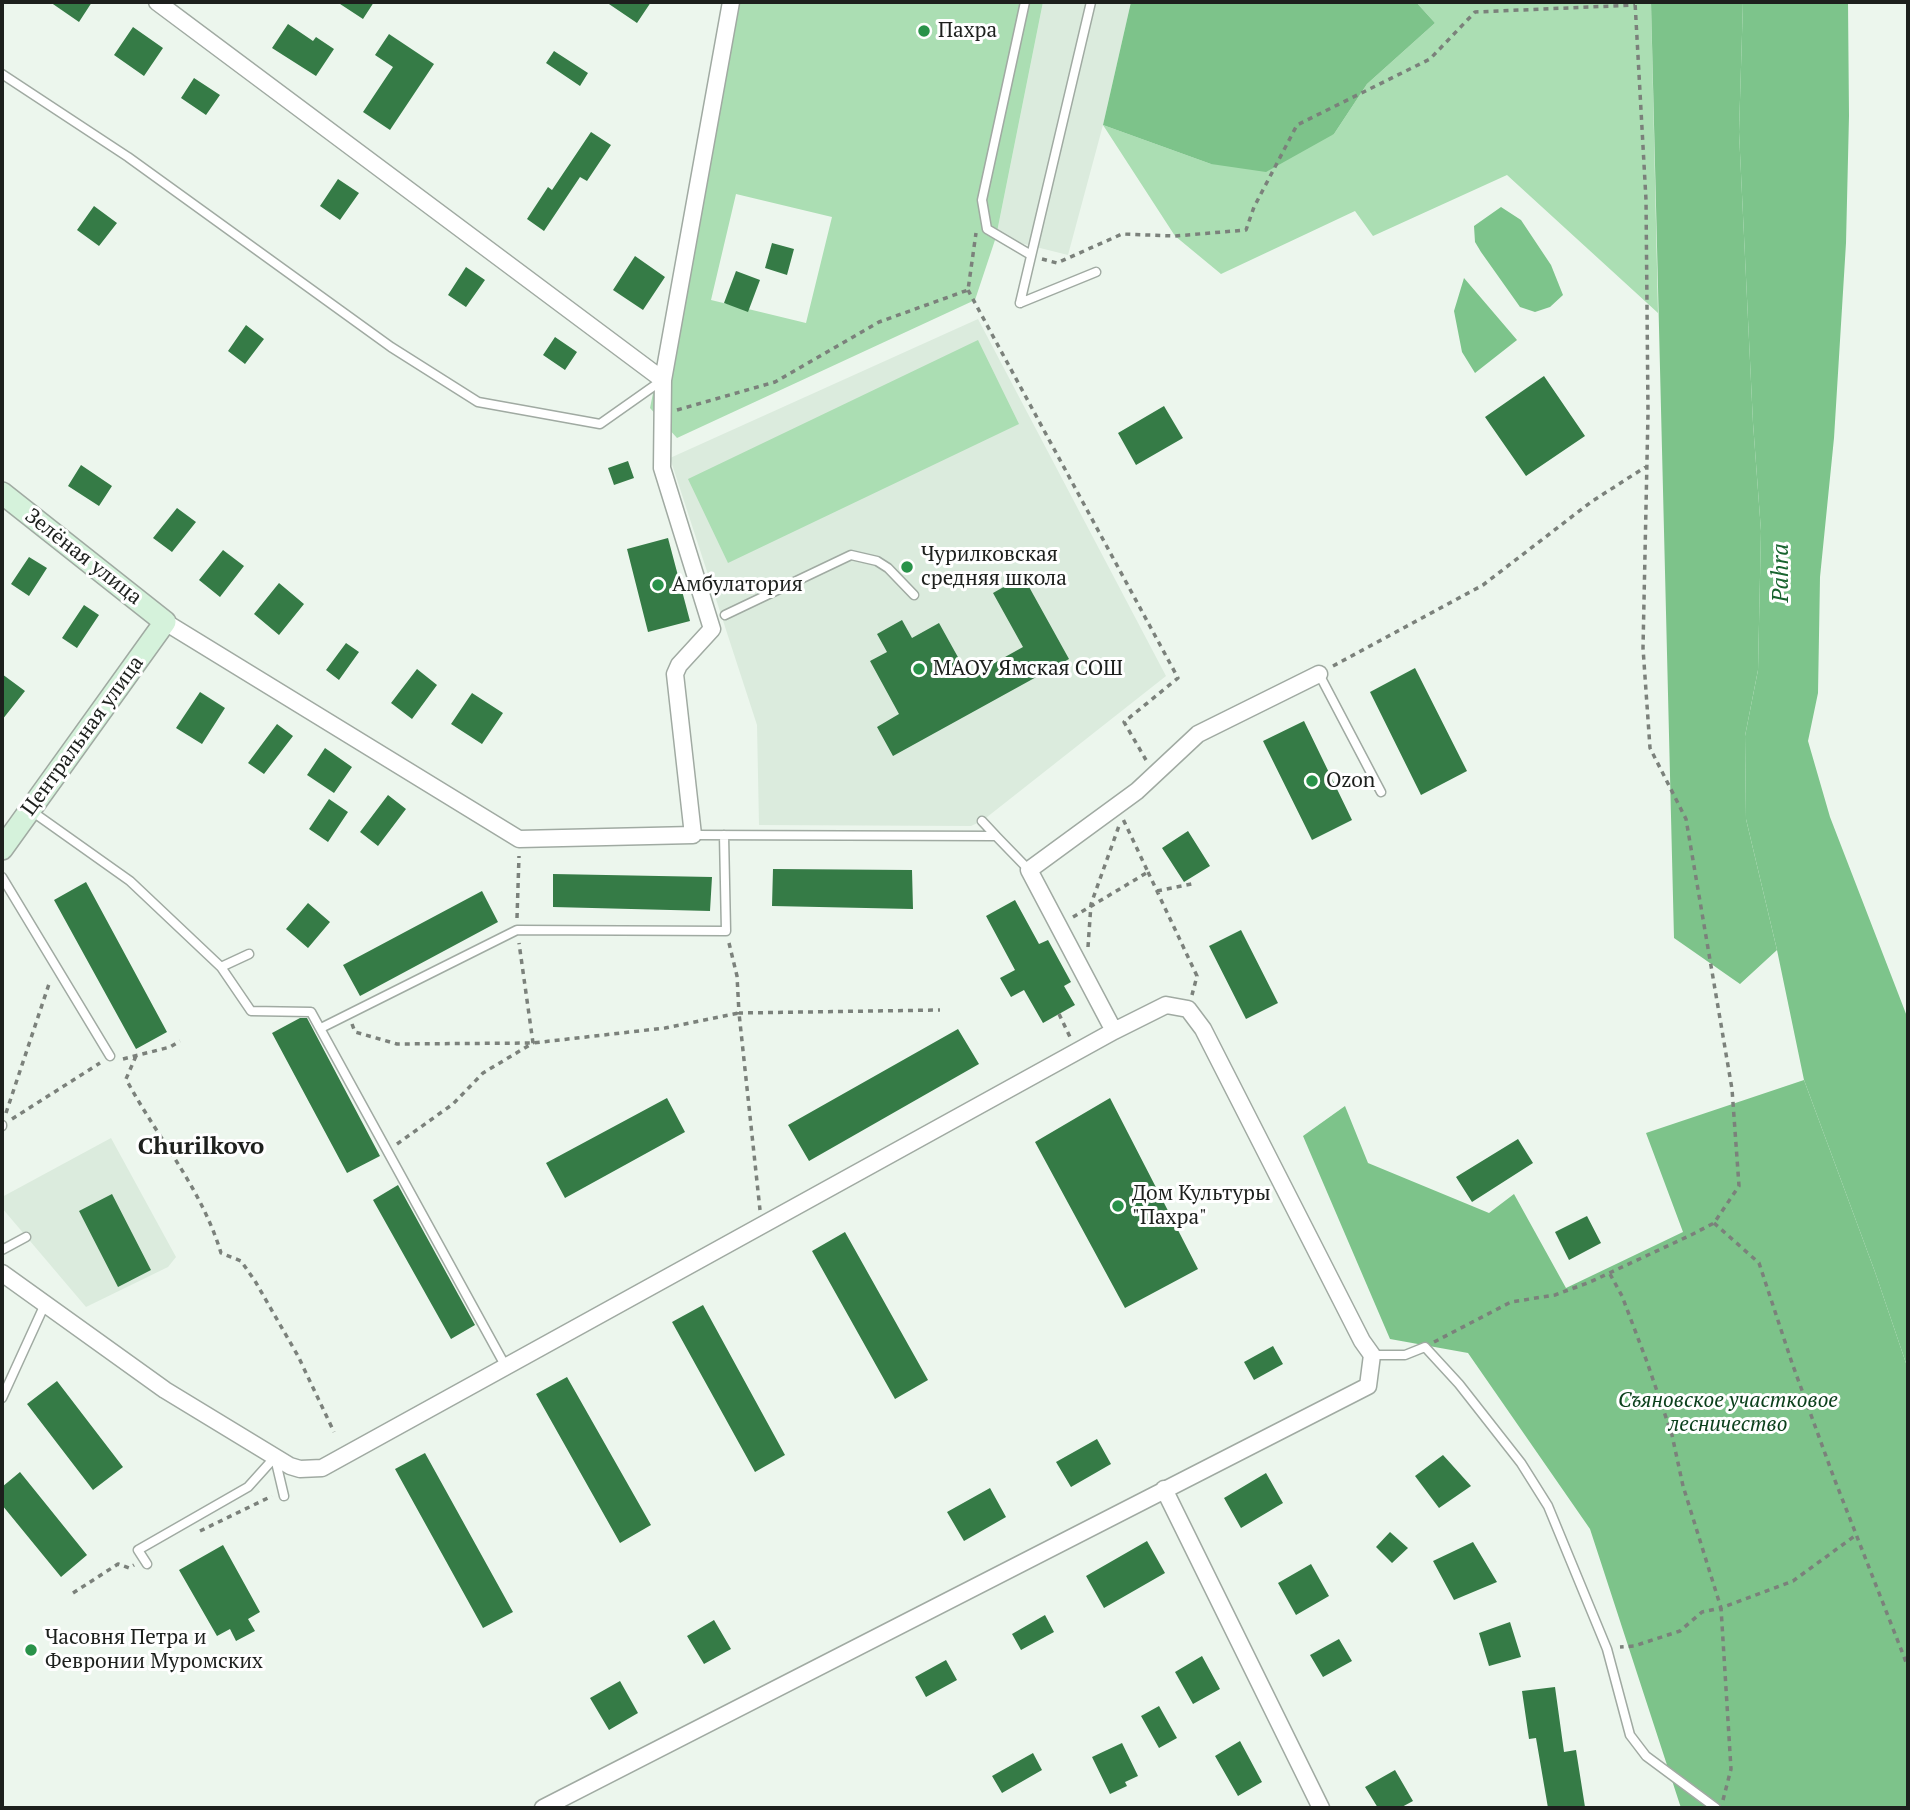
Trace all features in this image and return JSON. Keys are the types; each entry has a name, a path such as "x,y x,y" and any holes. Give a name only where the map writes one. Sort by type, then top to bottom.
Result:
{"street":[{"path":"157,2 663,380"},
{"path":"165,622 519,839 694,835 675,674 679,665 712,629 662,468 663,380 731,2"},
{"name":"Зелёная улица","path":"2,493 165,622"},
{"name":"Центральная улица","path":"2,849 165,622"},
{"path":"1115,1031 1029,870 1137,790 1198,734 1319,674"},
{"path":"2,1273 165,1390 275,1457 300,1469 322,1468 1077,1051 1166,1005 1188,1009 1203,1029 1362,1341 1372,1354 1368,1386 544,1808"},
{"path":"1164,1489 1321,1808"}],"lane":[{"path":"1025,2 982,200 987,229 1031,255"},
{"path":"1091,2 1020,303 1096,272"},
{"path":"2,74 128,157 391,348 478,402 600,424 663,380"},
{"path":"725,615 851,555 877,561 888,568 914,595"},
{"path":"1319,674 1381,792"},
{"path":"30,810 130,881 221,967 251,1011 311,1012 506,1367"},
{"path":"982,821 1029,870"},
{"path":"694,835 996,836"},
{"path":"321,1028 517,930 726,931 724,835"},
{"path":"2,877 110,1056"},
{"path":"221,967 249,954"},
{"path":"2,1250 26,1237"},
{"path":"2,1398 45,1304"},
{"path":"1372,1354 1405,1354 1425,1347 1475,1404 1521,1463 1548,1506 1607,1649 1630,1735 1646,1756 1719,1808"},
{"path":"275,1457 284,1496"},
{"path":"147,1564 138,1550 248,1487 275,1457"}],"path":[{"path":"1031,255 1057,263 1122,234 1175,236 1246,230 1254,207 1297,125 1430,59 1475,12 1635,3 1646,200 1647,466 1643,648 1650,748 1686,819 1732,1089 1739,1186 1714,1223 1609,1273 1555,1295 1511,1302 1425,1347"},
{"path":"983,205 978,219 968,290 1178,678 1124,722 1155,774"},
{"path":"673,411 775,382 879,322 968,290"},
{"path":"1319,674 1483,586 1591,502 1647,466"},
{"path":"1087,976 1091,904 1123,817 1197,976 1188,1009"},
{"path":"519,839 517,930 533,1043"},
{"path":"1060,926 1091,904 1148,872"},
{"path":"1157,891 1196,883"},
{"path":"726,931 737,976 762,1226"},
{"path":"2,1125 55,966"},
{"path":"349,1015 355,1032 397,1044 533,1043 665,1028 739,1013 940,1010"},
{"path":"1059,1014 1077,1051"},
{"path":"2,1125 110,1056 119,1060 170,1047 180,1041"},
{"path":"389,1150 453,1104 483,1073 533,1043"},
{"path":"136,1056 127,1079 138,1100 198,1194 213,1226 221,1253 241,1261 280,1322 334,1432"},
{"path":"1714,1223 1759,1263 1792,1363 1908,1667"},
{"path":"1609,1273 1622,1296 1672,1435 1683,1486 1721,1608 1731,1769 1719,1808"},
{"path":"1607,1649 1634,1646 1680,1631 1702,1612 1721,1608 1793,1581 1856,1535"}],"shaded area":[{"path":"732,2 1043,2 996,237 975,300 677,438 650,408","holes":["736,194 832,217 806,323 711,300"]},
{"path":"1043,2 1131,2 1103,125 1068,255 996,237"},
{"path":"1416,2 1651,2 1658,313 1507,175 1373,236 1355,211 1221,274 1175,236 1103,125 1211,164 1334,134 1367,84 1435,23"},
{"name":"Чурилковская средняя школа","path":"978,319 1166,676 982,821 971,826 759,825 757,725 670,458"},
{"path":"978,340 1019,424 728,563 688,479"},
{"path":"111,1138 176,1257 168,1267 86,1307 2,1208 2,1197"}],"green space":[{"path":"1131,2 1416,2 1435,23 1367,84 1334,134 1266,172 1211,164 1103,125"},
{"path":"1651,2 1743,2 1739,132 1761,531 1758,670 1745,736 1746,819 1777,950 1740,984 1674,938"},
{"name":"Съяновское участковое лесничество","path":"1804,1080 1908,1369 1908,1808 1681,1808 1590,1529 1468,1353 1390,1339 1303,1136 1345,1106 1368,1163 1489,1213 1514,1194 1566,1288 1683,1232 1646,1133"}],"water":[{"name":"Pahra","path":"1743,2 1848,2 1846,243 1834,438 1820,577 1818,693 1808,741 1830,817 1908,1019 1908,1369 1804,1080 1746,819 1745,736 1758,670 1761,531 1739,132"},
{"path":"1501,207 1521,220 1551,265 1563,295 1550,307 1535,312 1520,307 1475,242 1474,226"},
{"path":"1464,278 1517,340 1475,373 1462,352 1454,311"}],"building":[{"path":"50,2 92,2 79,22"},
{"path":"337,2 374,2 363,19"},
{"path":"606,2 651,2 637,23"},
{"path":"288,24 313,41 316,37 334,49 316,76 272,48"},
{"path":"133,27 163,48 144,76 114,55"},
{"path":"389,34 434,64 390,130 363,112 393,67 375,55"},
{"path":"554,51 588,73 580,86 546,63"},
{"path":"194,78 220,95 206,115 181,98"},
{"path":"591,132 611,145 587,181 580,177 544,231 527,219 548,187 552,190"},
{"path":"338,179 359,193 340,220 320,206"},
{"path":"94,206 117,223 99,246 77,230"},
{"path":"772,243 794,249 787,275 765,268"},
{"path":"635,256 665,277 643,310 613,290"},
{"path":"466,267 485,280 466,307 448,295"},
{"path":"736,271 760,280 748,312 724,303"},
{"path":"246,325 264,339 245,364 228,351"},
{"path":"555,337 577,352 565,370 543,355"},
{"path":"1544,376 1585,436 1526,476 1485,417"},
{"path":"1164,406 1183,438 1136,465 1118,433"},
{"path":"628,461 634,478 614,485 608,468"},
{"path":"81,465 112,486 99,506 68,486"},
{"path":"177,508 196,522 172,552 153,538"},
{"name":"Амбулатория","path":"668,538 690,621 648,632 627,549"},
{"path":"223,550 244,566 220,597 199,580"},
{"path":"29,557 47,568 29,596 11,584"},
{"name":"МАОУ Ямская СОШ","path":"1023,576 1069,659 893,756 877,727 899,714 870,661 887,652 877,634 902,620 912,638 939,623 969,677 1023,647 993,593"},
{"path":"279,583 304,604 279,635 254,614"},
{"path":"84,605 99,615 77,648 62,638"},
{"path":"346,643 359,652 339,680 326,670"},
{"path":"1415,668 1467,771 1421,795 1370,692"},
{"path":"417,669 437,685 412,719 391,703"},
{"path":"2,674 25,691 2,720"},
{"path":"200,692 225,708 202,744 176,728"},
{"path":"472,693 503,713 482,744 451,724"},
{"path":"1304,721 1352,820 1312,840 1263,741"},
{"path":"277,724 293,736 264,774 248,763"},
{"path":"325,748 352,767 334,793 307,775"},
{"path":"388,795 406,809 378,846 360,832"},
{"path":"329,799 348,812 328,842 309,829"},
{"path":"1188,831 1210,866 1184,882 1162,848"},
{"path":"773,869 912,870 913,909 772,906"},
{"path":"553,874 712,877 710,911 553,907"},
{"path":"86,882 167,1032 136,1049 54,900"},
{"path":"482,891 498,922 360,996 343,965"},
{"path":"1015,900 1039,944 1048,940 1071,982 1064,986 1075,1005 1043,1023 1024,990 1011,997 1000,978 1015,970 986,916"},
{"path":"308,903 330,922 308,948 286,929"},
{"path":"1241,930 1278,1003 1246,1019 1209,946"},
{"path":"300,1018 307,1018 380,1156 347,1173 272,1033"},
{"path":"958,1029 979,1064 809,1161 788,1125"},
{"path":"667,1098 685,1132 565,1198 546,1163"},
{"name":"Дом Культуры \"Пахра\"","path":"1110,1098 1198,1269 1125,1308 1035,1142"},
{"path":"1518,1139 1533,1163 1472,1202 1456,1177"},
{"path":"398,1185 475,1325 451,1339 373,1200"},
{"path":"112,1194 151,1270 118,1287 79,1211"},
{"path":"1587,1216 1601,1243 1569,1260 1555,1232"},
{"path":"845,1232 928,1380 895,1399 812,1251"},
{"path":"703,1305 785,1455 755,1472 672,1322"},
{"path":"1273,1346 1283,1364 1254,1380 1244,1362"},
{"path":"567,1377 651,1525 620,1543 536,1394"},
{"path":"57,1381 123,1467 93,1490 27,1404"},
{"path":"1097,1439 1111,1464 1071,1487 1056,1462"},
{"path":"425,1453 513,1612 483,1628 395,1469"},
{"path":"1443,1455 1471,1486 1439,1508 1415,1476"},
{"path":"20,1472 87,1555 61,1577 2,1505 2,1487"},
{"path":"1266,1473 1283,1503 1241,1528 1224,1498"},
{"path":"990,1488 1006,1517 964,1541 947,1512"},
{"path":"1390,1532 1408,1548 1392,1563 1376,1547"},
{"path":"1147,1541 1165,1573 1104,1608 1086,1576"},
{"path":"1473,1542 1497,1582 1454,1600 1433,1561"},
{"path":"223,1545 260,1612 248,1619 255,1631 236,1641 230,1629 217,1636 179,1570"},
{"path":"1311,1564 1329,1596 1296,1615 1278,1583"},
{"path":"1045,1615 1054,1632 1021,1650 1012,1634"},
{"path":"714,1620 731,1649 704,1664 687,1636"},
{"path":"1510,1622 1521,1657 1489,1666 1479,1633"},
{"path":"1339,1639 1352,1661 1323,1677 1310,1655"},
{"path":"1202,1656 1220,1689 1193,1704 1175,1672"},
{"path":"946,1660 957,1680 926,1697 915,1677"},
{"path":"620,1681 638,1713 609,1730 590,1698"},
{"path":"1555,1687 1564,1752 1576,1750 1585,1807 1548,1808 1536,1738 1529,1739 1522,1691"},
{"path":"1159,1706 1177,1738 1159,1748 1141,1716"},
{"path":"1240,1741 1262,1782 1238,1796 1215,1756"},
{"path":"1122,1743 1138,1776 1125,1782 1127,1786 1110,1794 1092,1757"},
{"path":"1033,1753 1042,1770 1002,1793 992,1776"},
{"path":"1395,1770 1413,1801 1400,1808 1378,1808 1365,1787"}],"place":[{"name":"Пахра","path":"924,31"},
{"name":"Чурилковская средняя школа","path":"907,567"},
{"name":"Амбулатория","path":"658,585"},
{"name":"МАОУ Ямская СОШ","path":"919,669"},
{"name":"Ozon","path":"1312,781"},
{"name":"Дом Культуры \"Пахра\"","path":"1118,1206"},
{"name":"Часовня Петра и Февронии Муромских","path":"31,1650"}],"district":[{"name":"Churilkovo","path":"201,1147"}]}
